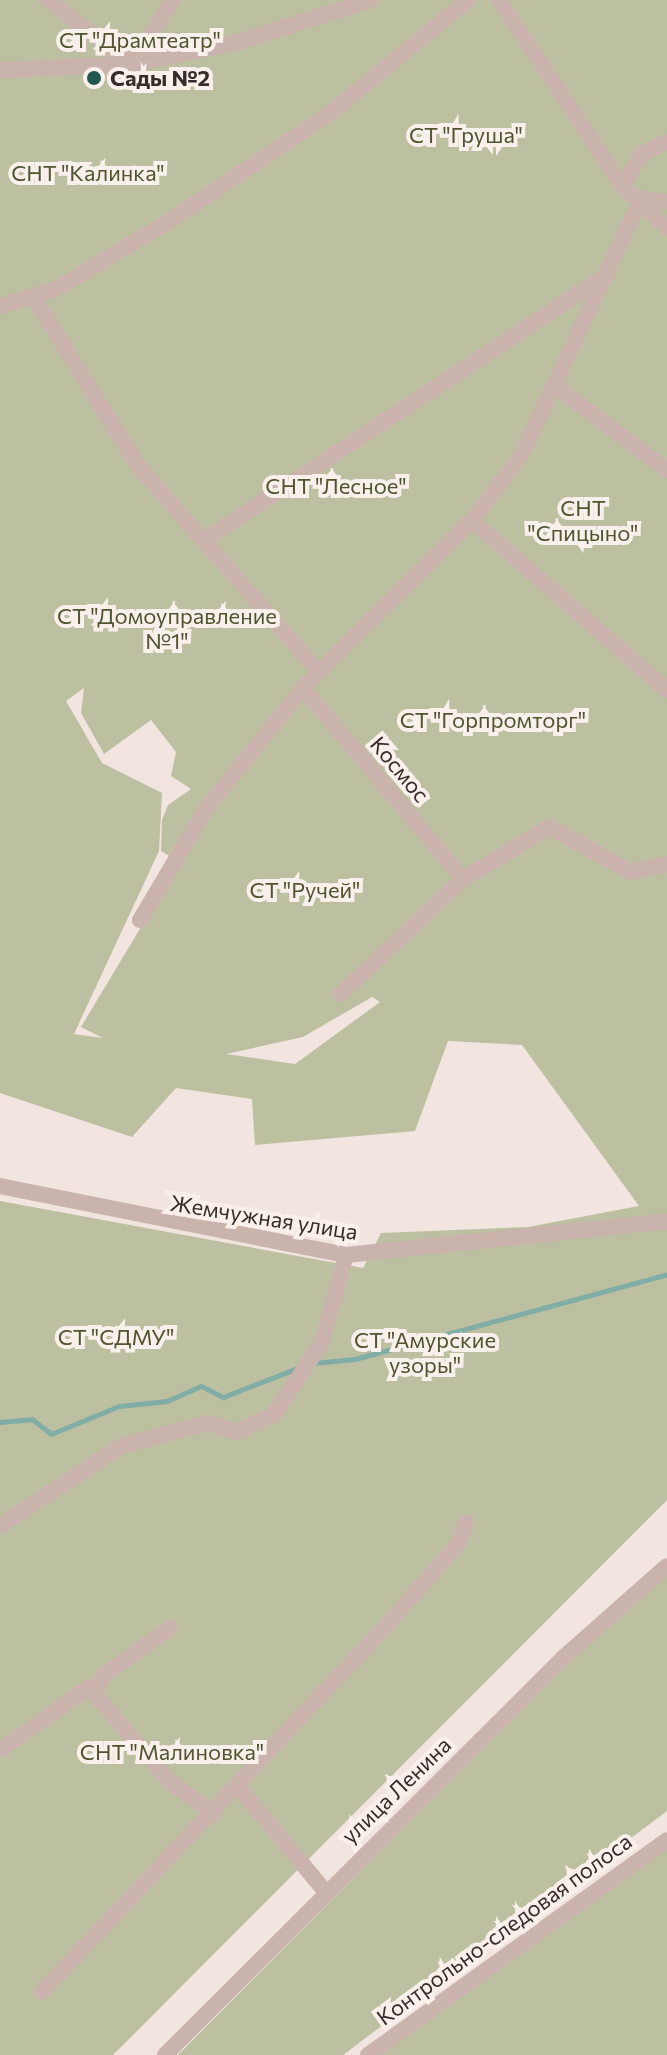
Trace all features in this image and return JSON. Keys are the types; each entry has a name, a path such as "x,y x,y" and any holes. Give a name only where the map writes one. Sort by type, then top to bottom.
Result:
{"street":[{"path":"48,0 132,64"},
{"path":"132,64 173,0"},
{"path":"0,70 132,64 235,43 371,0"},
{"path":"0,306 33,296 174,218 333,111 468,0"},
{"path":"499,0 623,187 641,199 667,228"},
{"path":"623,187 640,155 667,141"},
{"path":"641,199 667,202"},
{"path":"140,920 206,809 303,688 472,520 521,456 641,199"},
{"path":"206,539 609,273"},
{"path":"33,296 139,467 206,539 319,672"},
{"path":"554,385 667,470"},
{"path":"472,520 667,690"},
{"name":"Космос","path":"303,688 463,879"},
{"path":"341,994 463,879 550,827 631,872 667,864"},
{"name":"Жемчужная улица","path":"0,1186 346,1255 667,1221"},
{"path":"0,1526 121,1446 207,1423 236,1432 257,1426 274,1415 314,1353 340,1296 346,1255"},
{"path":"42,1992 214,1814 458,1544 466,1522"},
{"name":"улица Ленина","path":"165,2055 325,1891 667,1566"},
{"path":"95,1694 104,1675 170,1628"},
{"path":"0,1750 88,1688 169,1781 214,1814"},
{"path":"238,1786 325,1891"},
{"name":"Контрольно-следовая полоса","path":"368,2055 667,1840"}],"green space":[{"path":"0,0 667,0 667,1500 113,2055 0,2055 0,1201 363,1268 381,1233 528,1227 639,1206 522,1045 448,1041 415,1131 255,1145 252,1099 176,1088 132,1137 0,1093","holes":["84,688 81,713 104,754 151,720 176,752 171,776 191,789 168,805 162,820 161,851 180,862 81,1027 103,1038 74,1034 159,851 162,793 102,763 66,701","372,997 380,1002 295,1064 226,1054 303,1037"]},
{"path":"667,1574 667,1811 343,2055 178,2055 555,1675"},
{"path":"667,1833 667,2055 367,2055"}],"waterway":[{"path":"314,1363 355,1359 667,1274"},
{"path":"0,1422 32,1419 51,1434 119,1406 167,1401 201,1386 223,1397 300,1367"}],"place":[{"name":"Сады №2","path":"94,78"}],"park label":[{"name":"СТ \"Драмтеатр\"","path":"140,40"},
{"name":"СТ \"Груша\"","path":"466,135"},
{"name":"СНТ \"Калинка\"","path":"88,173"},
{"name":"СНТ \"Лесное\"","path":"336,486"},
{"name":"СНТ \"Спицыно\"","path":"583,520"},
{"name":"СТ \"Домоуправление №1\"","path":"167,628"},
{"name":"СТ \"Горпромторг\"","path":"493,720"},
{"name":"СТ \"Ручей\"","path":"305,890"},
{"name":"СТ \"СДМУ\"","path":"116,1337"},
{"name":"СТ \"Амурские узоры\"","path":"425,1352"},
{"name":"СНТ \"Малиновка\"","path":"172,1752"}]}
